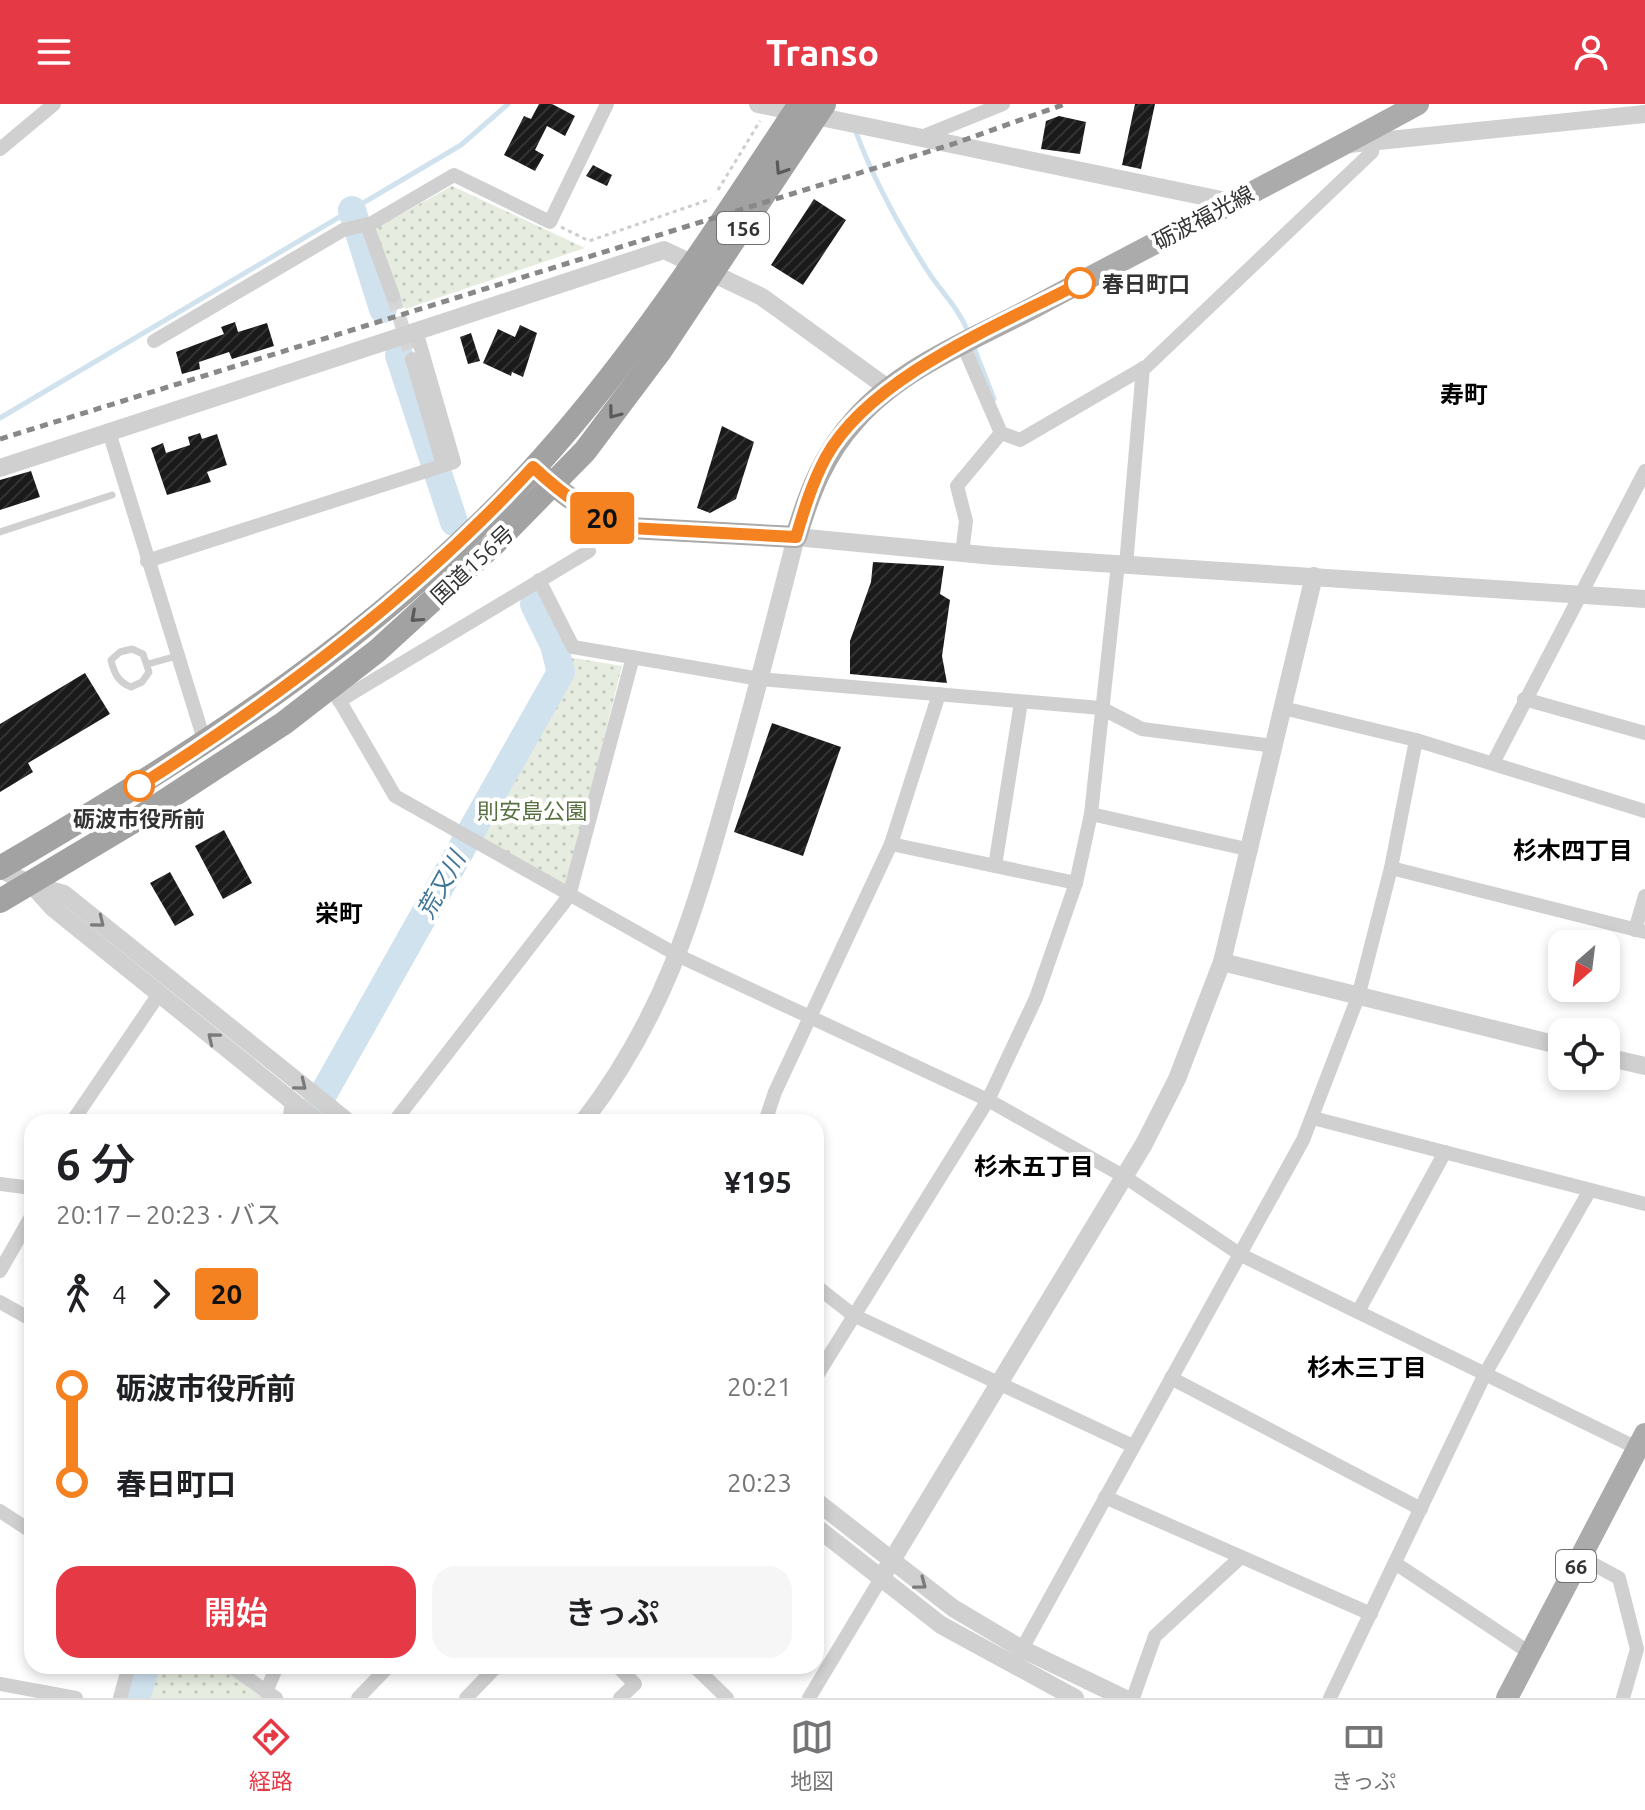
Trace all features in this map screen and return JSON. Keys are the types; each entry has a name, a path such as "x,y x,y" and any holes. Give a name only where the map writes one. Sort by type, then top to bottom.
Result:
{"highway":[{"name":"国道156号","path":"0,901 32,885 335,694 553,485 585,451 800,104"},
{"name":"国道156号","path":"0,868 205,743 286,687 414,585 483,521 651,344 824,104"}],"main road":[{"name":"砺波福光線","path":"796,537 808,495 827,455 856,418 889,389 963,345 1418,104"},
{"path":"533,467 553,485 609,522 630,528 796,537"},
{"name":"66","path":"1507,1698 1641,1441"}],"street":[{"path":"0,149 54,104"},
{"path":"154,341 343,230 367,225 454,175 550,222 607,104"},
{"path":"918,138 1003,104"},
{"path":"766,105 1231,202"},
{"path":"1343,145 1598,111 1645,114"},
{"path":"963,345 1001,433 1020,440 1143,368 1372,152 1373,142"},
{"path":"367,225 393,296"},
{"path":"0,468 664,250 762,297 889,389"},
{"path":"147,561 454,462 416,331"},
{"path":"412,359 443,465"},
{"path":"824,1364 988,1100 1036,998 1076,883 1091,814 1143,368"},
{"path":"109,432 205,743"},
{"path":"962,553 966,521 957,486 1001,433"},
{"path":"1493,763 1645,471"},
{"path":"594,1114 628,1060 679,956 760,679 796,537 962,553 1645,599"},
{"path":"589,551 335,694 395,796 679,956 988,1100 1125,1177 1241,1255 1485,1374 1641,1441"},
{"path":"824,1673 1125,1177 1177,1079 1222,962 1314,576"},
{"path":"539,580 573,647 760,679 1101,708 1142,729 1274,746"},
{"path":"400,1114 569,896 633,657"},
{"path":"768,1114 775,1092 891,844 939,694"},
{"path":"1524,699 1645,733"},
{"path":"995,866 1021,702"},
{"path":"1283,708 1416,740 1645,811"},
{"path":"1013,1667 1241,1255 1313,1118 1358,997 1391,868 1416,740"},
{"path":"1091,814 1251,850"},
{"path":"891,844 1076,883"},
{"path":"0,868 32,885 64,894 338,1114"},
{"path":"1391,868 1640,931 1645,896"},
{"path":"32,885 53,908 308,1114"},
{"path":"1222,962 1548,1043"},
{"path":"77,1114 159,994"},
{"path":"1620,1060 1645,1066"},
{"path":"290,1114 292,1101"},
{"path":"1313,1118 1645,1204"},
{"path":"1358,1312 1445,1152"},
{"path":"0,1184 24,1187"},
{"path":"1330,1698 1485,1374 1590,1190"},
{"path":"0,1271 24,1229"},
{"path":"824,1292 853,1315 1133,1446"},
{"path":"0,1302 24,1316"},
{"path":"1171,1378 1421,1509"},
{"path":"1105,1497 1371,1614"},
{"path":"824,1507 953,1608 1022,1649 1124,1698"},
{"path":"0,1511 24,1527"},
{"path":"824,1534 941,1625 1013,1667 1075,1698"},
{"path":"1133,1698 1155,1636 1241,1557"},
{"path":"1580,1557 1619,1578 1637,1649 1623,1698"},
{"path":"1395,1563 1530,1653"},
{"path":"120,1698 127,1674"},
{"path":"241,1674 271,1695 275,1674"},
{"path":"358,1698 381,1674"},
{"path":"466,1698 489,1674"},
{"path":"620,1698 635,1684 625,1674"},
{"path":"702,1674 727,1698"},
{"path":"809,1698 823,1674"},
{"path":"0,1684 76,1698"}],"lane":[{"path":"0,532 68,513 112,495"},
{"path":"132,649 143,654 148,664 149,672 142,682 131,687 122,683 114,673 111,660 120,652 132,649"},
{"path":"148,664 177,656"}],"path":[{"path":"550,222 589,241 711,200 766,105"}],"green space":[{"path":"452,186 585,248 405,309 374,229"},
{"name":"則安島公園","path":"550,654 622,666 566,889 462,829 547,678"},
{"path":"149,1674 231,1674 267,1698 141,1698"}],"building":[{"path":"539,104 552,104 575,116 565,136 547,126 535,150 544,155 535,171 504,155 524,116 531,119"},
{"path":"1135,104 1155,104 1141,169 1122,165"},
{"path":"1059,116 1086,122 1080,154 1041,149 1046,121"},
{"path":"593,165 612,175 607,186 586,176"},
{"path":"814,199 846,220 803,285 771,265"},
{"path":"235,322 238,332 267,323 274,346 232,359 229,352 199,362 200,369 182,374 176,352 224,334 221,327"},
{"path":"520,325 537,333 523,377 512,372 511,376 483,363 498,329 515,337"},
{"path":"471,333 480,361 468,364 460,337"},
{"path":"722,426 754,442 736,499 710,513 697,508"},
{"path":"200,433 202,439 217,434 227,465 207,472 211,482 167,495 151,448 163,443 166,453 190,445 188,437"},
{"path":"31,471 40,497 0,510 0,480"},
{"path":"873,562 944,566 940,594 950,600 942,656 947,683 850,674 850,641 871,582"},
{"path":"85,673 110,714 28,763 33,772 0,792 0,724"},
{"path":"772,723 841,747 803,856 734,832"},
{"path":"224,830 252,883 223,899 195,846"},
{"path":"170,872 194,915 175,926 150,883"}],"waterway":[{"path":"0,418 461,145 508,104"},
{"path":"856,132 897,220 968,332"},
{"name":"荒又川","path":"352,210 383,309"},
{"path":"973,345 994,399"},
{"name":"荒又川","path":"399,355 454,522"},
{"name":"荒又川","path":"315,1114 317,1105 561,672 554,645 534,604"},
{"name":"荒又川","path":"136,1698 144,1674"}],"tunnel":[{"path":"393,296 412,359"}],"railway":[{"path":"0,439 953,144 1065,104"}],"bus line":[{"name":"20","path":"139,786 286,687 414,585 483,521 533,467 579,505 609,522 630,528 796,537 808,495 827,455 856,418 917,370 1080,283"}],"place":[{"name":"春日町口","path":"1080,283"},
{"name":"砺波市役所前","path":"139,786"}],"district":[{"name":"寿町","path":"1464,394"},
{"name":"杉木四丁目","path":"1573,850"},
{"name":"栄町","path":"339,913"},
{"name":"杉木五丁目","path":"1034,1166"},
{"name":"杉木三丁目","path":"1367,1367"}]}
